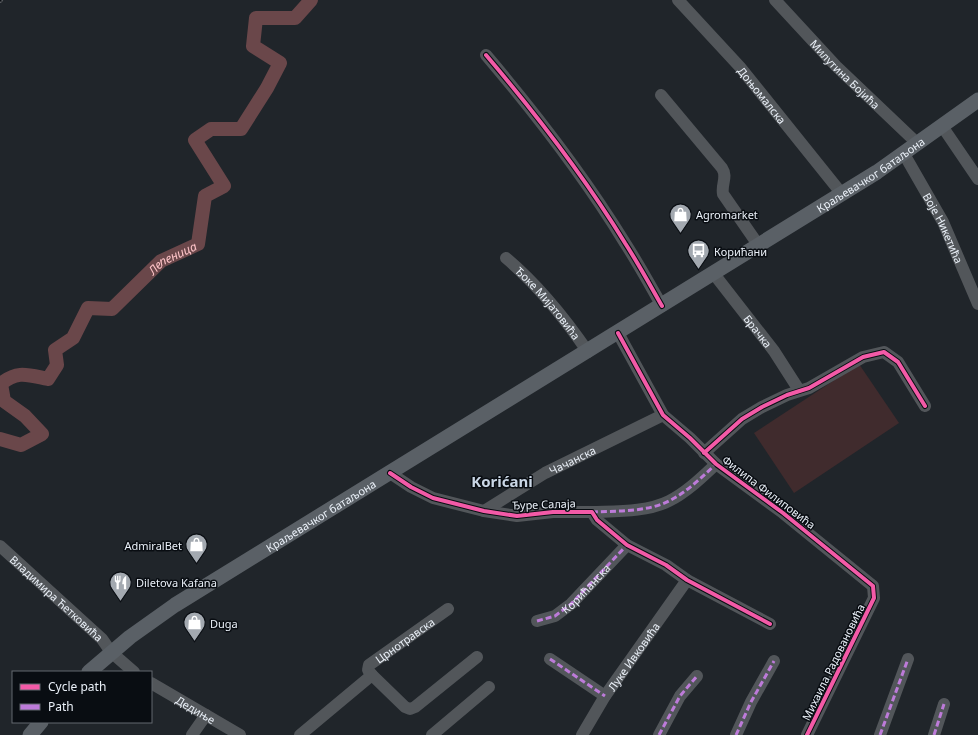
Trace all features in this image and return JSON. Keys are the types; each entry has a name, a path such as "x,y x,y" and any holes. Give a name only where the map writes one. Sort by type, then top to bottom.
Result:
{"main road":[{"name":"Краљевачког батаљона","path":"90,671 111,652 175,605 588,352 842,194 904,154 978,100"},
{"path":"30,735 40,723"}],"street":[{"name":"Доњомалска","path":"678,0 740,67 842,194"},
{"name":"Милутина Бојића","path":"775,0 836,66 918,144"},
{"path":"486,55 523,99 575,169 625,242 662,306"},
{"path":"661,95 722,168 725,178 722,186 723,194 759,246"},
{"path":"942,126 978,179"},
{"name":"Воје Никетића","path":"904,154 942,222 978,304"},
{"name":"Ђоке Мијатовића","path":"506,258 525,274 565,318 588,352"},
{"name":"Брачка","path":"714,274 774,351 799,390"},
{"name":"Филипа Филиповића","path":"618,333 663,415 690,438 716,464 783,513 867,579 873,586 874,598"},
{"path":"704,453 742,419 762,407 799,390 809,388 863,357 884,352 898,362 925,406"},
{"name":"Чачанска","path":"484,511 545,473 663,415"},
{"name":"Ђуре Салаја","path":"390,473 411,487 433,498 484,511 517,516 553,512 626,511 652,507 669,501 695,483 716,464"},
{"name":"Ђуре Салаја","path":"592,512 597,520 627,545 666,565 687,580 770,624"},
{"name":"Корићанска","path":"537,621 554,616 571,604 627,545"},
{"name":"Владимира Ћетковића","path":"0,546 95,633 111,652"},
{"name":"Луке Ивковића","path":"582,735 604,696 687,580"},
{"name":"Михаила Радовановића","path":"807,735 874,598"},
{"name":"Црнотравска","path":"372,674 368,670 369,665 448,609"},
{"path":"111,652 133,671"},
{"path":"300,735 372,674 405,707 410,709 415,707 477,657"},
{"path":"550,659 604,696"},
{"path":"880,735 908,659"},
{"path":"736,735 751,702 774,660"},
{"path":"659,735 680,696 697,676"},
{"name":"Дедиње","path":"152,684 240,735"},
{"path":"432,735 489,687"},
{"path":"934,735 944,704"},
{"path":"192,735 206,715"}],"shaded area":[{"path":"859,364 899,423 794,493 754,433"}],"waterway":[{"name":"Лепеница","path":"0,439 21,445 42,434 25,416 4,401 1,384 18,375 29,375 48,379 57,365 55,350 73,338 88,308 112,309 161,261 198,244 205,196 224,186 195,140 211,129 241,129 267,88 280,63 253,46 256,18 295,18 311,0"}],"marked path":[{"path":"592,512 642,509 660,505 682,493 716,464"},
{"path":"537,621 555,616 571,604 627,545"},
{"path":"550,659 605,696"},
{"path":"880,735 908,659"},
{"path":"736,735 751,702 774,661"},
{"path":"659,735 680,696 697,676"},
{"path":"934,735 944,704"}],"cycle path":[{"path":"486,55 541,123 593,194 630,251 662,306"},
{"path":"618,333 663,415 690,438 716,464 783,513 873,586 874,598 807,735"},
{"path":"704,453 742,419 762,407 787,395 809,388 863,357 884,352 898,362 925,406"},
{"path":"390,473 411,487 433,498 484,511 517,516 553,512 592,512 597,520 627,545 666,565 687,580 770,624"}],"place":[{"name":"Agromarket","path":"680,234"},
{"name":"Корићани","path":"698,270"},
{"name":"AdmiralBet","path":"197,564"},
{"name":"Diletova Kafana","path":"121,602"},
{"name":"Duga","path":"194,642"}],"district":[{"name":"Korićani","path":"502,481"}]}
